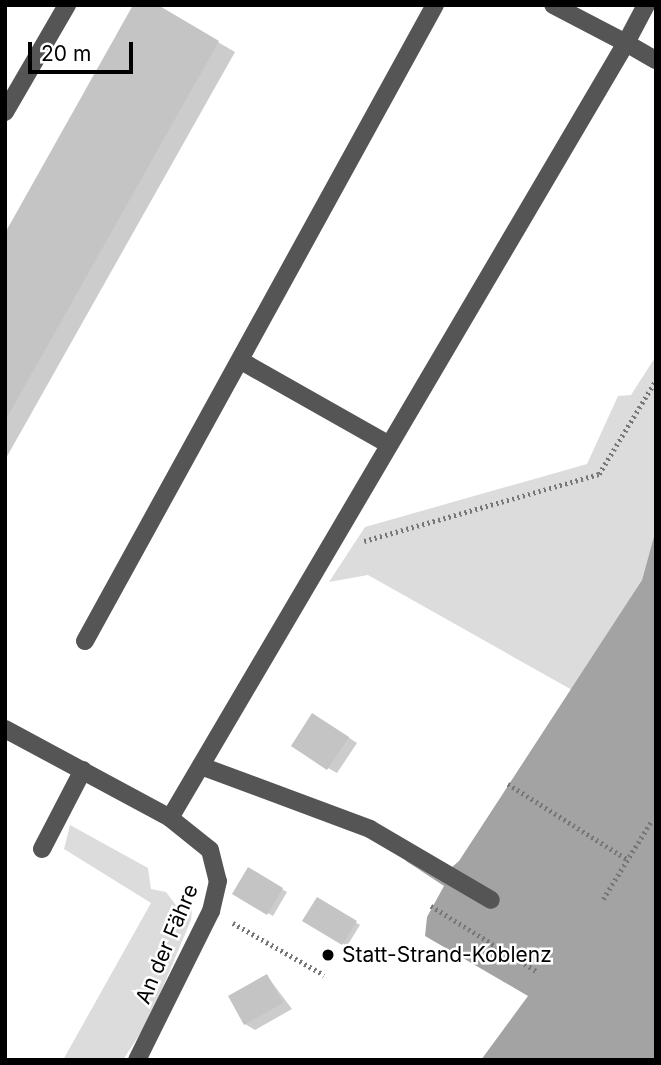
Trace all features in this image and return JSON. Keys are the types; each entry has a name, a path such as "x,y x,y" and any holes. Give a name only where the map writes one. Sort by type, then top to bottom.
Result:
{"lane":[{"path":"5,112 67,5"},
{"path":"85,641 243,362 435,5"},
{"path":"553,5 656,60"},
{"path":"170,818 335,542 388,444 646,5"},
{"path":"243,362 388,444"},
{"name":"An der Fähre","path":"5,729 170,818 210,850 218,881 211,911 137,1060"},
{"path":"201,766 370,829 491,900"},
{"path":"42,849 83,770"}],"path":[{"path":"335,542 372,540 599,474 656,380"},
{"path":"508,784 628,860"},
{"path":"603,898 652,820"},
{"path":"431,906 538,972"},
{"path":"211,911 324,975"}],"shaded area":[{"path":"656,356 656,529 642,580 572,690 368,575 329,582 365,527 587,464 618,396 631,395"},
{"path":"656,529 656,1060 481,1060 528,996 425,936 427,917 444,886 406,861 416,846 451,868 459,861 642,580"},
{"path":"70,825 148,868 151,889 166,892 181,912 193,900 191,920 149,1020 123,1060 63,1060 151,903 64,849"}],"building":[{"path":"133,5 158,5 219,41 5,421 5,233"},
{"path":"312,713 349,737 327,770 291,746"},
{"path":"248,867 283,888 267,915 232,894"},
{"path":"317,897 357,921 342,945 302,921"},
{"path":"267,974 283,1003 244,1025 228,996"}],"place":[{"name":"Statt-Strand-Koblenz","path":"328,955"}]}
